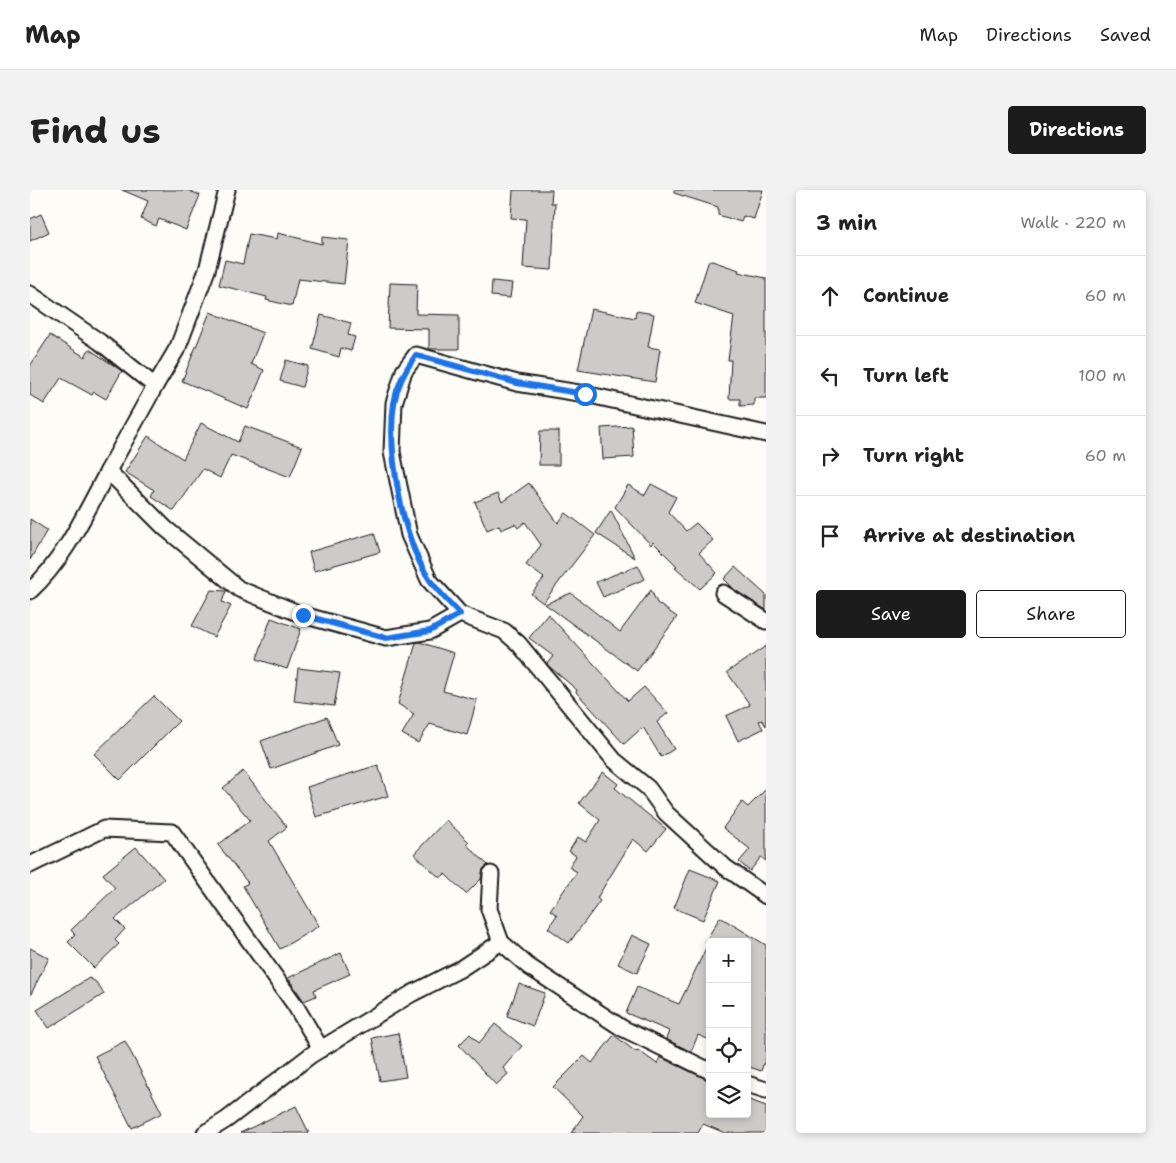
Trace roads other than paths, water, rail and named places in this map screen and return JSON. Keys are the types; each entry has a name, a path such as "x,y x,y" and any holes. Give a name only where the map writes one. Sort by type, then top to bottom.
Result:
{"street":[{"path":"30,591 42,580 77,530 178,347 207,270 227,190"},
{"path":"30,294 100,342 155,386"},
{"path":"766,434 585,394 517,383 416,355 404,371 394,403 392,452 409,535 429,580 460,614 504,631 519,644 614,760 648,788 666,813 725,866 766,896"},
{"path":"108,471 166,528 239,589 294,611 386,638 430,631 460,614"},
{"path":"723,593 766,621"},
{"path":"30,865 104,829 172,832 295,1005 321,1049"},
{"path":"491,874 489,909 501,942 528,966 622,1028 706,1069"},
{"path":"205,1133 226,1120 321,1049 411,994 460,969 501,942"},
{"path":"751,1085 766,1090"}]}
